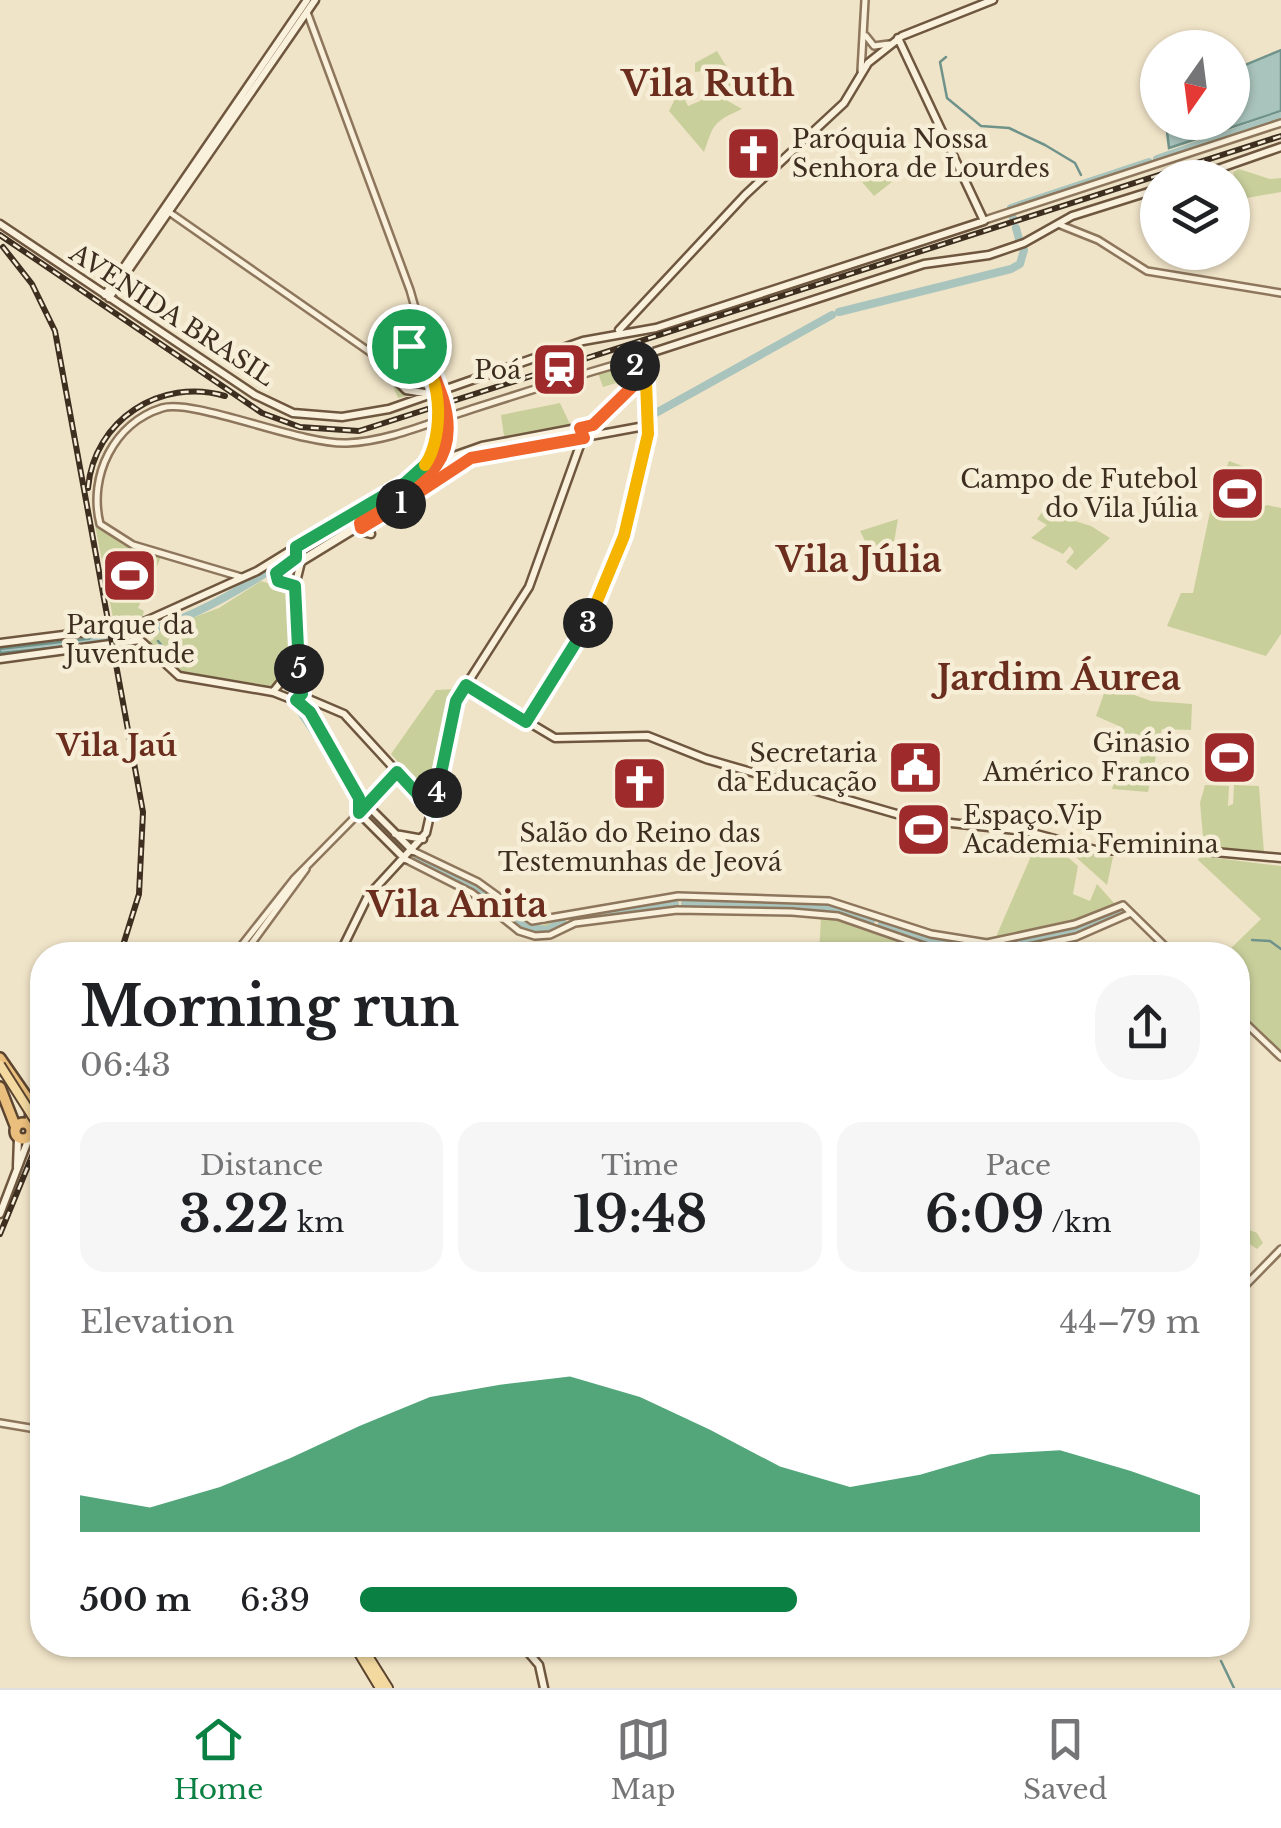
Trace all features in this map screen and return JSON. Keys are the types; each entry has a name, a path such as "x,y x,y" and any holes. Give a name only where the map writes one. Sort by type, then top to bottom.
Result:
{"highway":[{"path":"0,1058 30,1102"},
{"path":"0,1086 23,1132"},
{"path":"23,1132 30,1107"}],"main road":[{"path":"107,296 307,12 311,0"},
{"path":"107,296 311,0"},
{"path":"618,332 732,208 844,103 860,74 895,41 993,0"},
{"path":"895,41 984,221"},
{"path":"1244,160 1281,147"},
{"path":"168,212 174,194"},
{"path":"634,385 633,359 645,354 924,264 1021,244 1056,223 1140,195"},
{"name":"AVENIDA BRASIL","path":"0,224 222,376 293,413 364,415 618,332 656,328 984,221"},
{"path":"914,243 916,233"},
{"path":"405,859 359,813 359,798 297,695 295,586 301,562 471,458 650,425 645,354"},
{"path":"430,379 406,371 399,383 406,390 431,394"},
{"path":"0,643 135,626 296,550 397,482 447,457 501,442 593,425 634,385 646,383"},
{"path":"345,942 364,901 423,838 434,812 456,701 529,587 584,438 580,428"},
{"path":"446,470 447,457"},
{"path":"447,457 457,464"},
{"path":"365,523 372,534"},
{"path":"295,586 276,576 296,558 296,550"},
{"path":"0,658 140,640 178,676 297,695 344,714 434,812"},
{"path":"273,692 298,659"},
{"path":"466,685 555,738 648,736 706,760 914,819 1015,829 1099,851 1171,848 1281,858"},
{"path":"359,813 397,772"},
{"path":"359,798 370,802 392,833 413,851"},
{"path":"392,833 423,838"},
{"path":"0,1066 30,1112"},
{"path":"0,1075 30,1121"},
{"path":"0,1214 18,1171 23,1132"},
{"path":"364,1657 380,1688"},
{"path":"366,1657 388,1688"},
{"path":"533,1657 540,1665 544,1688"}],"street":[{"path":"860,74 865,0"},
{"path":"307,12 426,339 446,412 443,453 422,483 365,523"},
{"path":"300,22 312,26"},
{"path":"865,33 874,46 895,41"},
{"path":"984,221 1281,123"},
{"path":"168,212 376,357 426,339"},
{"path":"1056,223 1105,244 1146,271 1281,293"},
{"path":"1062,236 1070,229"},
{"path":"296,550 412,479 432,454 438,422 430,379 421,354 409,346"},
{"path":"243,578 134,545 99,522 97,484 111,449 131,426 166,406 333,444 382,439 633,359"},
{"path":"526,722 572,654 603,590 627,525 650,425"},
{"path":"244,942 308,863 359,813"},
{"path":"413,851 480,883 532,921 678,896 830,901 931,934 982,942"},
{"path":"405,859 472,892 519,930 535,936 550,935 575,923 676,910 838,916 915,942"},
{"path":"252,942 308,863"},
{"path":"993,942 1075,924 1123,905 1161,942"},
{"path":"1052,942 1076,937 1132,913"},
{"path":"1250,1027 1281,1057"},
{"path":"1250,1280 1281,1248"},
{"path":"0,1423 30,1428"}],"green space":[{"path":"717,51 734,79 728,101 742,109 715,126 704,152 669,111 674,101 660,83 672,74 688,106 700,101 717,84 711,70 695,72 695,63"},
{"path":"877,167 892,182 874,196 862,182"},
{"path":"1250,173 1281,178 1281,192 1250,197"},
{"path":"626,365 629,379 603,387 598,373"},
{"path":"426,370 436,389 398,398 390,379"},
{"path":"560,403 571,426 504,436 501,415"},
{"path":"1229,461 1264,474 1251,513 1267,505 1281,508 1281,634 1266,656 1167,626 1181,593 1193,593 1210,512"},
{"path":"421,496 425,512 387,520 389,517"},
{"path":"1043,511 1091,526 1110,538 1076,570 1066,562 1074,552 1070,546 1063,554 1031,538 1047,525 1037,519"},
{"path":"898,519 892,554 906,560 894,565 885,550 872,555 860,531"},
{"name":"Parque da Juventude","path":"95,525 123,545 162,555 138,608 144,611 141,622 115,628"},
{"path":"261,581 290,590 295,602 293,667 271,686 176,671 148,642 154,639 151,633 219,608"},
{"path":"1107,685 1151,701 1192,704 1191,730 1162,729 1148,792 1112,789 1118,773 1135,777 1143,749 1125,746 1121,727 1096,716"},
{"path":"455,689 432,800 391,754 436,690"},
{"path":"1205,785 1229,786 1228,806 1233,804 1234,785 1259,786 1264,853 1204,848 1200,803"},
{"path":"1038,840 1054,845 1078,866 1073,894 1090,901 1097,884 1115,904 1080,920 995,939"},
{"path":"1068,850 1113,857 1107,885"},
{"path":"1200,856 1281,866 1281,1051 1250,1021 1250,942 1237,942 1261,919 1198,860"},
{"path":"418,857 474,883 528,923 542,925 561,919 566,924 540,932 529,929 471,887 413,861"},
{"path":"685,900 837,905 874,920 871,924 830,913 685,907"},
{"path":"675,901 676,907 578,920 571,915"},
{"path":"1121,908 1126,913 1075,935 1005,942 1078,925"},
{"path":"821,916 916,942 820,942"},
{"path":"883,919 960,942 922,942 880,927"},
{"path":"1250,1230 1263,1243 1257,1249 1250,1244"}],"water":[{"path":"1281,50 1281,111 1250,121 1250,63"},
{"path":"1168,140 1193,140 1169,148"},
{"path":"103,637 103,643 0,653 0,649"}],"waterway":[{"path":"946,57 940,62 947,98 981,126 1009,128 1045,145 1075,163 1081,175"},
{"path":"1157,159 1281,116"},
{"path":"1011,208 1140,165"},
{"path":"1016,228 1019,239"},
{"path":"839,312 1011,269 1020,264 1024,250"},
{"path":"654,414 832,315"},
{"path":"456,459 526,442"},
{"path":"300,551 445,465"},
{"path":"94,641 173,622 222,599 291,557"},
{"path":"158,641 169,654"},
{"path":"300,711 317,736"},
{"path":"370,816 406,852"},
{"path":"417,859 480,890 527,928 547,930 562,922"},
{"path":"576,917 675,904"},
{"path":"685,904 833,909 872,919"},
{"path":"1023,942 1086,928 1122,912"},
{"path":"882,923 936,942"},
{"path":"1252,940 1270,941 1281,949"},
{"path":"1221,1661 1234,1688"}],"railway":[{"path":"0,235 262,413 300,427 359,431 1281,136"},
{"path":"3,247 32,284 55,331 143,812 139,894 124,942"},
{"path":"88,488 103,442 135,409 177,393 225,396"},
{"path":"0,1234 30,1161"}],"place":[{"name":"Paróquia Nossa Senhora de Lourdes","path":"753,153"},
{"name":"Poá","path":"560,370"},
{"name":"Campo de Futebol do Vila Júlia","path":"1237,493"},
{"name":"Parque da Juventude","path":"130,576"},
{"name":"Ginásio Américo Franco","path":"1229,757"},
{"name":"Secretaria da Educação","path":"916,767"},
{"name":"Salão do Reino das Testemunhas de Jeová","path":"640,784"},
{"name":"Espaço.Vip Academia Feminina","path":"924,829"}],"district":[{"name":"Vila Ruth","path":"708,83"},
{"name":"Vila Júlia","path":"859,559"},
{"name":"Jardim Áurea","path":"1059,677"},
{"name":"Vila Jaú","path":"117,745"},
{"name":"Vila Anita","path":"457,904"}],"route":[{"path":"426,339 446,412 446,445 435,469 422,483 360,523 361,528 422,491 452,466 471,458 584,438 580,428 593,425 634,385 637,378 633,359 645,354 650,425 624,536 603,590 572,654 526,722 466,685 456,701 434,812 397,772 359,813 359,798 310,712 296,700 296,694 302,694 295,586 284,584 276,576 296,558 296,547 412,479 432,454 438,432 435,397 423,357 409,346 426,339"}]}
